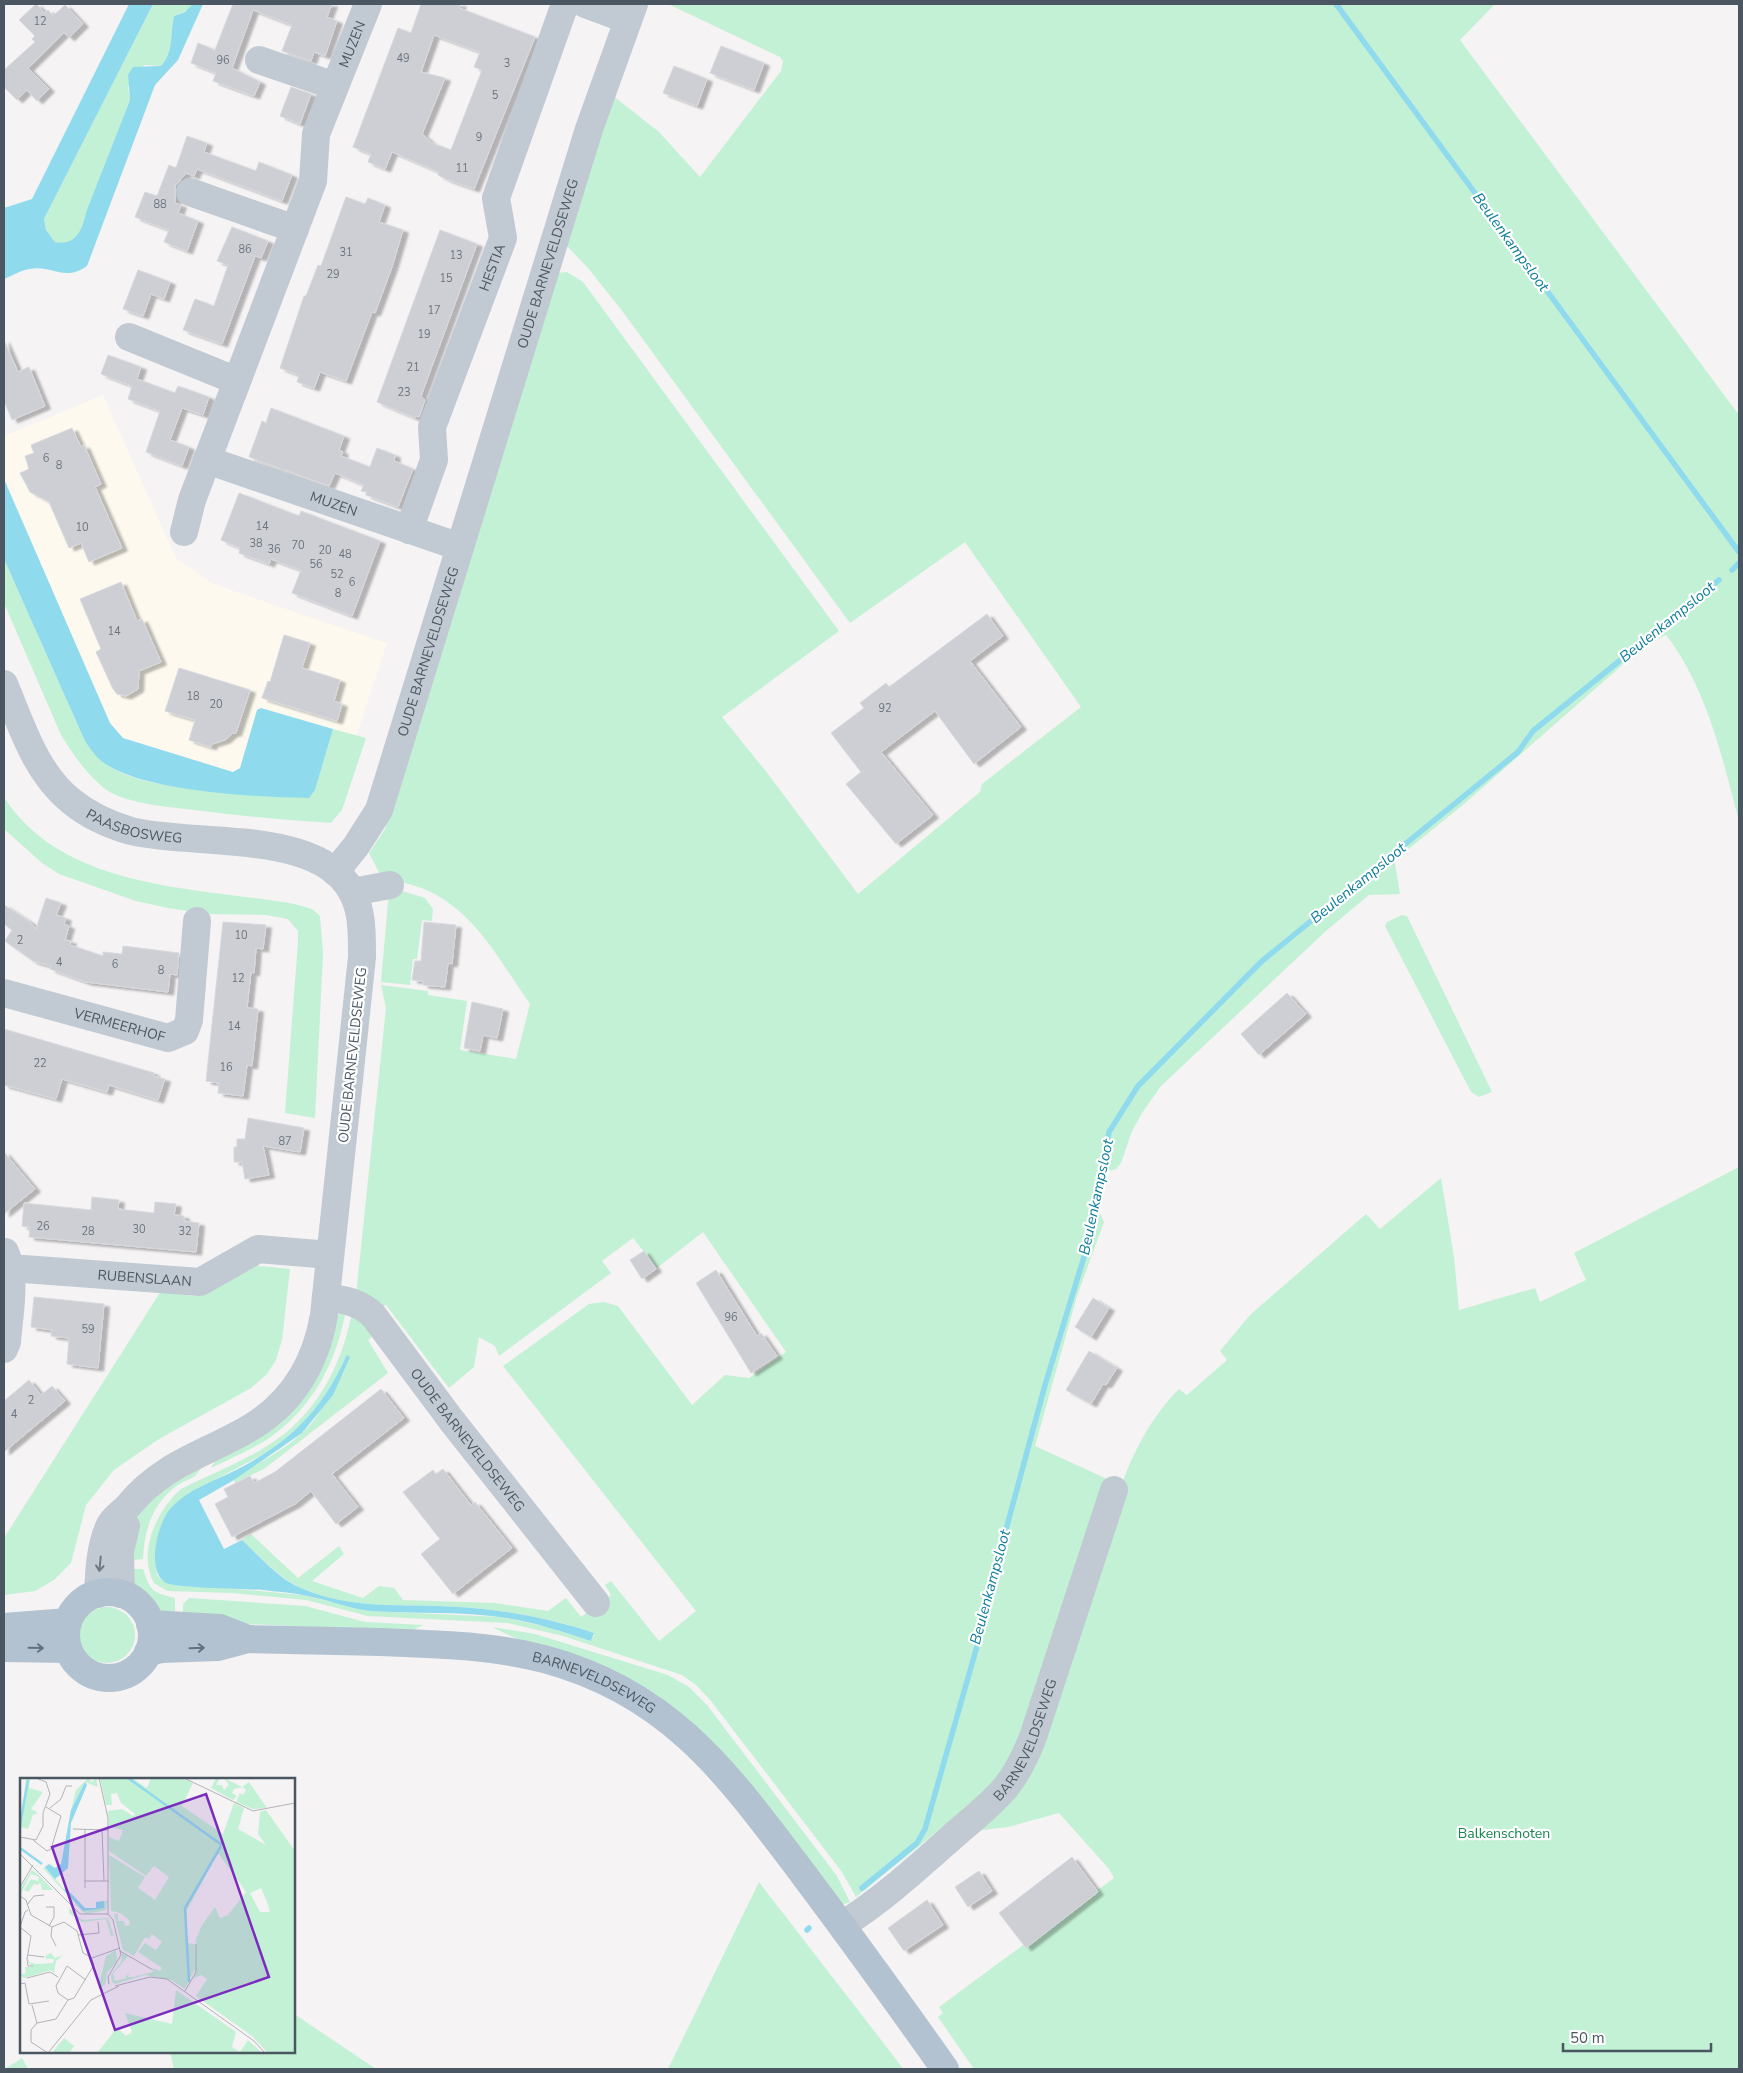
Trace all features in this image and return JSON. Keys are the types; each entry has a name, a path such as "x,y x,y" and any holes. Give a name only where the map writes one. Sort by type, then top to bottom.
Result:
{"main road":[{"path":"109,1594 129,1597 142,1608 150,1624 151,1643 143,1660 129,1673 110,1678 101,1677 83,1669 76,1663 68,1649 66,1636 68,1622 81,1602 109,1594"},
{"path":"4,1627 68,1622"},
{"name":"BARNEVELDSEWEG","path":"150,1624 220,1628 248,1639"},
{"name":"BARNEVELDSEWEG","path":"148,1652 161,1649 218,1647 248,1639 480,1647 543,1659 595,1676 650,1706 673,1723 714,1761 842,1925 945,2069"},
{"path":"4,1648 68,1649"}],"street":[{"name":"MUZEN","path":"184,532 207,460 313,181 316,134 368,4"},
{"name":"HESTIA","path":"409,530 434,460 432,427 502,238 496,198 565,4"},
{"path":"585,4 631,12"},
{"name":"OUDE BARNEVELDSEWEG","path":"109,1594 120,1551 127,1508 155,1478 253,1426 293,1391 313,1356 321,1334 362,957 362,929 358,908 343,882 356,846 379,810 589,129 631,12"},
{"name":"MUZEN","path":"259,60 335,86"},
{"path":"190,192 294,230"},
{"path":"129,338 237,382"},
{"name":"MUZEN","path":"207,460 460,547"},
{"name":"PAASBOSWEG","path":"4,684 33,753 47,775 58,790 88,813 105,822 133,831 303,853 343,882"},
{"path":"343,882 390,885"},
{"name":"VERMEERHOF","path":"4,993 168,1038 185,1031 189,1020 197,921"},
{"name":"RUBENSLAAN","path":"7,1257 200,1282 258,1249 330,1255"},
{"path":"4,1350 8,1342 7,1257"},
{"name":"OUDE BARNEVELDSEWEG","path":"326,1297 350,1301 364,1306 373,1315 452,1421 596,1603"},
{"name":"BARNEVELDSEWEG","path":"842,1925 860,1914 987,1806 1006,1787 1016,1772 1033,1737 1114,1490"}],"shaded area":[{"path":"103,395 176,558 213,584 387,643 355,740 260,712 242,774 224,775 115,737 4,500 4,436"}],"green space":[{"path":"153,4 193,4 192,8 174,16 170,49 165,61 161,66 144,65 128,87 130,100 78,236 67,242 55,242 46,230 44,219"},
{"path":"668,4 1495,4 1460,40 1739,415 1739,821 1719,748 1703,700 1692,677 1666,635 1644,646 1464,804 1406,851 1394,858 1400,894 1369,895 1327,930 1161,1086 1132,1131 1121,1163 1116,1169 1105,1172 1099,1211 1104,1222 1077,1296 1035,1446 1107,1479 1019,1738 1002,1772 972,1803 856,1897 842,1872 711,1701 696,1685 682,1675 563,1636 508,1623 368,1616 306,1600 232,1593 167,1591 154,1583 149,1571 149,1545 152,1532 164,1508 181,1489 257,1452 284,1434 299,1420 324,1388 333,1370 341,1352 352,1312 376,1333 368,1340 388,1373 264,1469 235,1483 234,1480 238,1476 288,1444 306,1429 320,1410 336,1378 311,1416 275,1448 186,1495 155,1554 157,1575 172,1585 302,1595 372,1611 501,1617 548,1627 591,1641 594,1633 544,1619 493,1610 439,1606 379,1605 340,1600 320,1595 301,1588 285,1579 242,1540 251,1534 298,1578 339,1546 344,1554 312,1581 363,1598 379,1586 394,1588 403,1600 495,1603 548,1611 566,1598 581,1617 611,1595 605,1585 611,1581 659,1641 696,1611 503,1366 589,1304 604,1302 618,1306 692,1405 725,1375 749,1378 786,1352 703,1232 657,1268 633,1238 602,1261 611,1273 499,1356 495,1346 479,1337 474,1367 449,1388 386,1305 378,1310 356,1295 386,1008 381,985 428,991 428,995 467,1001 460,1050 516,1059 530,1004 501,961 471,922 453,906 433,893 410,884 383,880 369,853 385,829 557,273 567,272 583,282 839,631 722,717 768,774 858,894 980,792 982,784 1081,707 965,542 850,623 623,312 588,268 565,244 612,95 659,132 700,177 781,71 783,61 780,57"},
{"path":"4,559 84,739 107,765 128,776 153,783 180,787 208,790 315,790 333,729 366,738 342,810 331,823 165,807 127,799 110,792 93,778 61,735 4,603"},
{"path":"4,797 29,828 60,851 96,867 134,879 175,887 294,904 312,909 320,916 323,954 315,1118 285,1113 298,942 298,931 288,919 266,915 208,914 168,908 136,901 59,874 42,863 4,829"},
{"path":"399,890 425,898 433,909 432,921 422,920 417,959 413,959 410,985 381,982 389,891"},
{"path":"1402,915 1407,916 1492,1092 1479,1097 1471,1092 1385,926 1387,922"},
{"name":"Balkenschoten","path":"1739,1167 1739,2069 974,2069 938,2017 943,2013 939,2007 1114,1878 1109,1869 1059,1813 1008,1827 967,1832 992,1810 1130,1463 1151,1424 1171,1397 1179,1389 1187,1395 1227,1360 1220,1351 1250,1315 1366,1214 1380,1229 1441,1178 1454,1257 1459,1310 1535,1288 1540,1302 1586,1280 1574,1253"},
{"path":"250,1265 290,1269 282,1340 276,1360 267,1374 251,1388 159,1439 114,1470 86,1505 71,1563 54,1580 35,1591 4,1595 4,1538 161,1291 193,1296 208,1293"},
{"path":"346,1309 342,1329 329,1366 320,1383 297,1414 266,1440 211,1468 220,1453 246,1440 338,1315"},
{"path":"206,1460 195,1476 169,1492 156,1508 145,1538 143,1559 127,1561 133,1527 146,1506 164,1488"},
{"path":"128,1569 143,1569 153,1590 175,1598 175,1620 159,1611 146,1600 135,1585"},
{"path":"189,1598 305,1606 365,1622 423,1625 411,1631 183,1621 183,1604"},
{"path":"107,1607 118,1609 127,1615 133,1624 135,1635 133,1646 127,1655 118,1661 107,1663 96,1661 87,1655 81,1646 79,1635 81,1624 87,1615 96,1609"},
{"path":"492,1627 535,1634 668,1675 689,1687 707,1705 837,1876 850,1902 841,1905 735,1768 517,1639"},
{"path":"759,1882 895,2058 903,2069 668,2069"},
{"path":"295,2015 376,2069 174,2069 170,2053 295,2053"},
{"path":"22,2058 28,2069 5,2069"}],"water":[{"path":"129,4 153,4 44,219 46,230 55,242 63,243 69,241 81,229 130,100 128,75 133,67 161,66 170,49 174,16 185,12 193,4 203,4 178,60 155,85 87,266 72,273 38,268 30,269 4,279 4,208 32,199"},
{"path":"4,479 110,723 123,738 233,772 240,768 257,710 261,708 333,729 315,790 309,798 233,794 176,787 126,774 103,763 97,757 84,739 4,559"},
{"path":"347,1355 350,1357 333,1395 302,1433 234,1480 199,1500 224,1549 242,1540 270,1567 293,1584 340,1600 379,1605 439,1606 494,1610 544,1619 594,1633 591,1641 535,1624 500,1617 468,1614 371,1611 288,1593 172,1585 166,1583 160,1577 156,1568 156,1545 162,1523 172,1507 186,1495 254,1460 287,1437 301,1424 326,1393"}],"building":[{"path":"36,4 45,13 48,10 53,16 65,5 83,24 69,38 64,33 28,68 49,89 37,101 27,90 17,100 4,87 4,70 35,42 32,39 35,36 19,20"},
{"path":"233,4 332,4 327,17 337,21 325,56 314,52 311,61 282,51 292,25 253,10 232,68 260,82 254,96 213,81 216,73 191,63 198,43 215,50"},
{"path":"421,4 461,4 459,8 535,37 474,189 446,179 438,175 439,172 392,152 385,169 368,162 371,154 353,147 398,28 411,33","holes":["434,35 480,52 474,67 482,70 451,150 432,143 422,134 445,78 421,72"]},
{"path":"721,46 764,63 754,90 710,73"},
{"path":"674,66 707,79 697,106 663,93"},
{"path":"291,87 311,94 300,124 280,116"},
{"path":"187,136 207,143 204,152 256,171 259,162 292,175 282,201 197,169 194,176 186,173 175,186 175,203 181,205 178,213 198,221 187,251 164,242 169,230 135,217 145,192 157,196 169,165 176,168"},
{"path":"346,197 365,204 368,198 385,205 379,222 403,230 375,313 372,312 346,381 320,372 314,388 297,382 299,375 280,368 304,296 306,296 318,265 321,266"},
{"path":"232,227 268,241 261,258 255,256 222,344 183,330 195,299 214,306 228,265 217,261"},
{"path":"440,230 477,244 421,396 425,400 419,417 416,416 415,418 377,402"},
{"path":"138,270 170,282 164,299 151,294 143,316 123,309"},
{"path":"4,340 18,372 29,367 45,406 12,420 4,401"},
{"path":"108,355 141,367 137,379 175,393 178,386 209,397 203,415 182,408 170,440 189,447 182,466 146,452 160,411 128,399 132,386 101,374"},
{"path":"271,408 344,436 339,450 343,452 341,456 370,467 377,448 395,455 394,461 413,469 398,507 366,495 367,492 361,491 364,485 335,473 329,486 249,457 262,421 266,423"},
{"path":"72,428 81,447 84,445 101,484 95,487 122,548 89,562 81,543 69,548 49,502 30,492 20,473 29,469 25,456 34,453 31,445"},
{"path":"239,493 299,516 301,511 380,541 352,616 292,593 301,570 271,559 269,564 239,553 240,548 221,540"},
{"path":"121,582 137,621 142,619 161,662 139,671 138,689 126,696 117,694 113,689 96,652 101,649 80,599"},
{"path":"987,614 1003,636 970,661 1021,727 974,764 935,711 881,752 933,815 896,844 846,784 861,772 831,733 864,708 860,703 886,683 889,687"},
{"path":"284,635 310,643 302,668 340,680 334,701 342,704 337,721 262,698 268,681 270,682"},
{"path":"179,668 250,690 236,733 233,733 225,740 212,744 211,747 189,740 195,720 165,711"},
{"path":"46,898 61,903 56,915 66,918 64,924 69,926 65,940 71,941 70,945 103,956 103,952 122,954 123,946 179,953 177,975 170,974 168,992 86,982 50,969 51,966 33,961 5,941 12,930 4,924 4,905 30,922 36,929"},
{"path":"223,922 266,925 263,949 256,948 254,973 251,972 247,1008 258,1009 252,1066 247,1065 243,1096 218,1093 219,1083 206,1081"},
{"path":"424,922 456,925 452,964 448,963 445,987 423,985 423,981 412,980 415,961 421,961"},
{"path":"1287,993 1306,1014 1259,1055 1241,1034"},
{"path":"472,1002 503,1009 497,1038 483,1035 480,1051 464,1048"},
{"path":"4,1029 154,1073 153,1076 165,1079 158,1100 109,1085 107,1092 62,1079 56,1099 4,1085"},
{"path":"248,1118 304,1128 300,1152 263,1146 269,1175 245,1179 242,1162 234,1162 234,1147 237,1147 237,1139 245,1139"},
{"path":"4,1152 35,1189 4,1214"},
{"path":"92,1197 119,1200 118,1209 154,1213 155,1202 176,1204 174,1215 184,1216 184,1221 199,1223 196,1252 29,1237 30,1227 22,1226 24,1203 91,1210"},
{"path":"644,1251 656,1269 642,1279 630,1260"},
{"path":"716,1270 757,1336 761,1333 777,1356 751,1373 696,1283"},
{"path":"34,1297 104,1304 98,1368 67,1364 69,1338 51,1336 52,1330 31,1327"},
{"path":"1093,1298 1109,1308 1091,1337 1075,1327"},
{"path":"1089,1351 1117,1368 1106,1385 1103,1384 1091,1404 1066,1390"},
{"path":"29,1380 41,1395 52,1386 65,1401 4,1452 4,1401"},
{"path":"381,1389 404,1418 332,1474 358,1507 336,1524 311,1491 295,1504 232,1537 215,1504 228,1497 224,1489 250,1476 254,1483 275,1472"},
{"path":"443,1469 471,1505 475,1502 512,1548 453,1594 421,1554 440,1539 403,1492 433,1470 436,1474"},
{"path":"1072,1857 1098,1892 1026,1948 999,1913"},
{"path":"979,1871 992,1891 968,1907 955,1887"},
{"path":"927,1900 943,1925 904,1951 888,1928"}],"waterway":[{"name":"Beulenkampsloot","path":"1336,4 1739,552"},
{"name":"Beulenkampsloot","path":"1732,570 1739,563"},
{"name":"Beulenkampsloot","path":"862,1888 917,1843 925,1829 987,1611 990,1589 1045,1385 1091,1234 1109,1132 1138,1086 1262,961 1518,752 1533,731 1719,580"}]}
